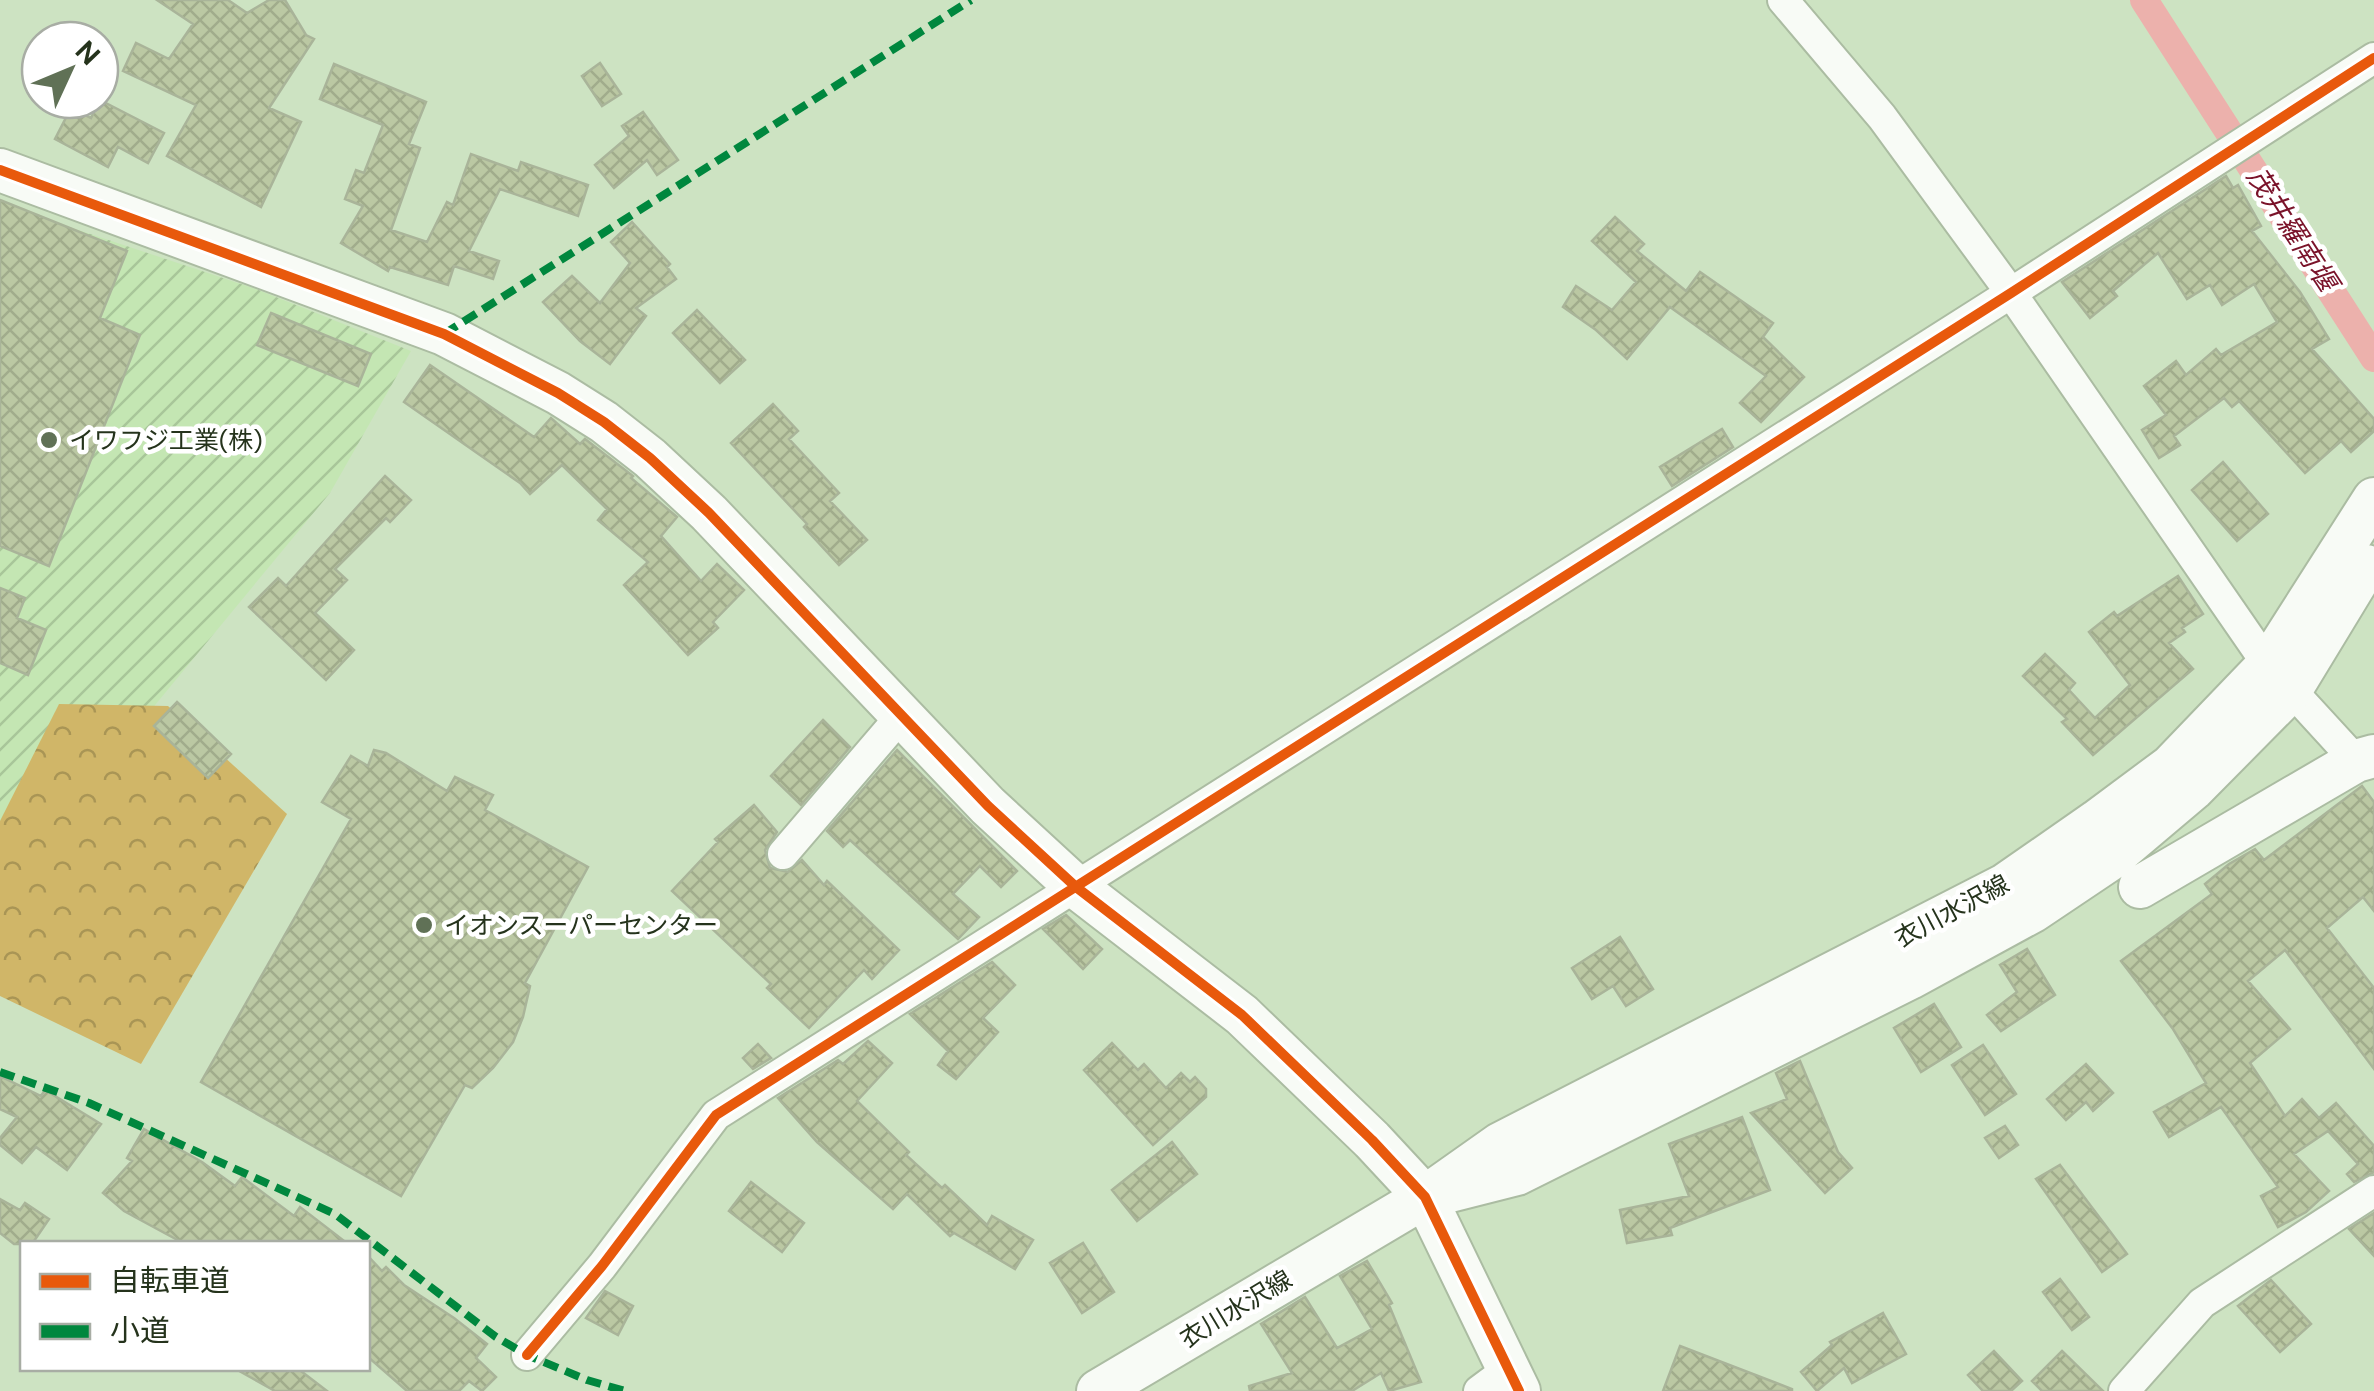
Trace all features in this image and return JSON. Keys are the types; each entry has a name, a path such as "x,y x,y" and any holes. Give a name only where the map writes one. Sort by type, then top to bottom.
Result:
{"street":[{"path":"1783,0 1882,117 2279,678 2368,766 2140,887"},
{"path":"527,1355 602,1266 716,1116 2010,294 2374,58"},
{"path":"0,170 444,334 558,393 650,458 709,513 988,806 1076,887 1242,1015 1372,1140 1425,1197 1503,1384"},
{"name":"衣川水沢線","path":"1098,1391 1425,1197 1500,1144 2005,885 2171,766 2279,678 2342,578 2374,499"},
{"name":"衣川水沢線","path":"2342,578 2374,554"},
{"path":"783,854 902,715"},
{"path":"2124,1391 2202,1303 2374,1191"}],"shaded area":[{"path":"0,204 256,289 411,351 330,493 0,893"}],"green space":[{"path":"59,704 168,706 287,814 141,1064 0,996 0,821"}],"building":[{"path":"157,0 228,0 247,13 269,0 285,0 306,35 314,39 269,108 301,122 261,207 167,156 196,105 123,71 136,43 169,59 193,24"},
{"path":"600,63 621,94 602,106 582,76"},
{"path":"334,64 426,102 409,144 420,148 391,230 427,242 447,202 453,205 471,154 518,171 521,162 588,185 578,216 500,189 469,251 499,261 493,279 454,266 448,285 390,267 388,271 341,243 363,206 345,199 356,170 364,173 383,125 320,99"},
{"path":"120,110 164,133 148,163 118,147 108,167 55,139 65,120 120,120"},
{"path":"643,112 678,160 657,175 647,160 614,188 595,165 629,136 622,126"},
{"path":"2226,176 2233,188 2238,185 2261,226 2252,231 2300,292 2329,339 2312,349 2374,419 2374,431 2351,452 2341,441 2305,473 2239,401 2232,407 2224,398 2174,436 2180,445 2159,458 2142,430 2166,415 2144,386 2176,361 2186,375 2216,349 2221,355 2277,322 2254,284 2222,305 2210,285 2187,299 2158,253 2113,291 2117,296 2090,318 2062,282"},
{"name":"イワフジ工業(株)","path":"0,200 127,251 100,318 140,335 49,566 0,546"},
{"path":"1615,217 1644,244 1637,251 1686,291 1700,272 1773,323 1763,337 1804,377 1761,422 1740,403 1766,376 1670,307 1627,359 1563,307 1576,286 1612,310 1636,282 1592,241"},
{"path":"632,222 670,264 667,267 676,279 636,308 646,316 610,364 580,341 543,302 572,276 600,303 630,263 611,242"},
{"path":"697,310 745,360 720,383 673,333"},
{"path":"271,313 371,354 358,386 257,345"},
{"path":"430,365 534,437 551,418 580,444 585,439 633,476 677,517 661,536 701,581 717,564 744,590 713,622 718,628 688,655 624,585 648,562 598,520 607,509 562,465 530,494 404,402"},
{"path":"773,404 798,431 789,439 839,493 830,501 867,540 839,565 804,527 807,524 731,443"},
{"path":"1722,429 1733,447 1672,486 1660,467"},
{"path":"2223,462 2268,514 2237,541 2192,490"},
{"path":"385,476 411,500 390,522 386,518 335,569 347,580 315,613 354,650 326,680 249,607 278,578 286,586"},
{"path":"2178,576 2203,614 2169,643 2193,669 2093,755 2062,722 2067,719 2023,676 2045,654 2075,683 2069,690 2095,718 2130,685 2089,632 2114,612 2117,616"},
{"path":"0,588 25,598 17,618 46,630 28,675 0,663"},
{"path":"177,702 231,754 208,778 154,726"},
{"path":"823,720 850,747 801,805 771,776"},
{"name":"イオンスーパーセンター","path":"374,750 386,753 447,791 455,777 493,795 485,810 588,867 525,983 530,986 513,1042 472,1088 465,1085 401,1196 201,1082 351,819 322,802 351,756 368,766"},
{"path":"897,750 1017,871 1001,887 980,866 953,894 979,917 958,939 850,840 843,847 827,831"},
{"path":"2362,786 2374,802 2374,911 2363,897 2327,928 2374,988 2374,1069 2285,950 2248,981 2290,1029 2250,1063 2285,1116 2302,1099 2319,1118 2336,1103 2374,1146 2374,1172 2354,1182 2347,1174 2358,1164 2328,1131 2294,1154 2329,1191 2306,1212 2278,1227 2261,1196 2278,1187 2221,1107 2169,1137 2154,1112 2206,1083 2173,1029 2121,961 2212,894 2205,884 2229,864 2255,849 2264,860"},
{"path":"754,805 777,832 765,850 770,868 788,872 802,860 824,885 827,881 899,950 872,979 864,970 809,1028 767,988 771,984 672,891 718,842 715,839"},
{"path":"1066,915 1102,949 1083,969 1043,929"},
{"path":"1620,937 1653,989 1626,1006 1613,986 1592,999 1572,968"},
{"path":"2027,949 2055,995 2001,1031 1987,1015 2017,992 2000,965"},
{"path":"992,962 1015,985 983,1018 998,1032 956,1079 938,1065 948,1051 910,1014"},
{"path":"1934,1004 1961,1047 1921,1072 1894,1028"},
{"path":"868,1041 892,1063 857,1101 909,1152 906,1155 987,1225 992,1216 1033,1240 1015,1269 954,1233 950,1236 907,1194 893,1209 817,1142 778,1098 838,1060 843,1064"},
{"path":"1112,1043 1138,1070 1144,1064 1166,1088 1181,1073 1190,1082 1195,1077 1206,1089 1206,1097 1153,1145 1084,1070"},
{"path":"758,1044 771,1058 753,1069 743,1058"},
{"path":"1983,1045 2016,1094 1985,1115 1952,1065"},
{"path":"1800,1061 1838,1152 1852,1168 1825,1193 1751,1113 1787,1099 1776,1073"},
{"path":"2086,1064 2113,1093 2093,1111 2086,1102 2066,1120 2047,1099"},
{"path":"0,1076 41,1096 45,1090 101,1124 67,1170 36,1147 22,1163 0,1145 0,1138 17,1117 0,1109"},
{"path":"1742,1117 1770,1190 1670,1228 1672,1235 1627,1243 1620,1210 1689,1196 1669,1144"},
{"path":"2005,1126 2018,1145 1999,1158 1985,1138"},
{"path":"144,1129 235,1186 242,1177 294,1216 300,1207 344,1241 179,1241 124,1211 103,1193 132,1161 127,1158"},
{"path":"1172,1142 1197,1174 1137,1221 1112,1190"},
{"path":"2060,1165 2127,1254 2102,1272 2036,1179"},
{"path":"751,1182 804,1223 782,1252 729,1211"},
{"path":"0,1199 20,1210 25,1203 49,1219 34,1241 14,1244 0,1233"},
{"path":"2374,1213 2374,1256 2349,1229"},
{"path":"1083,1243 1114,1292 1082,1313 1050,1263"},
{"path":"370,1258 382,1271 386,1267 404,1285 487,1344 476,1358 496,1377 482,1391 469,1381 459,1391 407,1391 370,1359"},
{"path":"1367,1261 1392,1303 1389,1305 1421,1382 1389,1391 1381,1373 1352,1391 1250,1391 1249,1386 1292,1373 1261,1324 1305,1297 1337,1348 1372,1329 1340,1276"},
{"path":"2060,1279 2089,1317 2072,1330 2043,1292"},
{"path":"2271,1280 2311,1324 2280,1352 2238,1306"},
{"path":"605,1291 633,1306 618,1335 586,1318"},
{"path":"1883,1313 1906,1354 1852,1383 1844,1368 1817,1391 1801,1372 1832,1345 1830,1342"},
{"path":"1680,1346 1792,1389 1792,1391 1663,1391"},
{"path":"1994,1351 2022,1381 2011,1391 1983,1391 1968,1375"},
{"path":"2062,1351 2103,1391 2042,1391 2032,1381"},
{"path":"239,1371 301,1371 327,1391 275,1391"}],"waterway":[{"name":"茂井羅南堰","path":"2144,0 2374,358"}],"marked path":[{"path":"444,334 971,0"},
{"path":"0,1072 89,1103 335,1214 496,1337 527,1355 625,1391"}],"cycle path":[{"path":"527,1355 602,1266 716,1115 2011,293 2374,58"},
{"path":"0,170 444,334 558,393 650,458 709,513 988,806 1076,887 1242,1015 1372,1140 1425,1197 1519,1391"}],"place":[{"name":"イワフジ工業(株)","path":"49,440"},
{"name":"イオンスーパーセンター","path":"424,925"}]}
